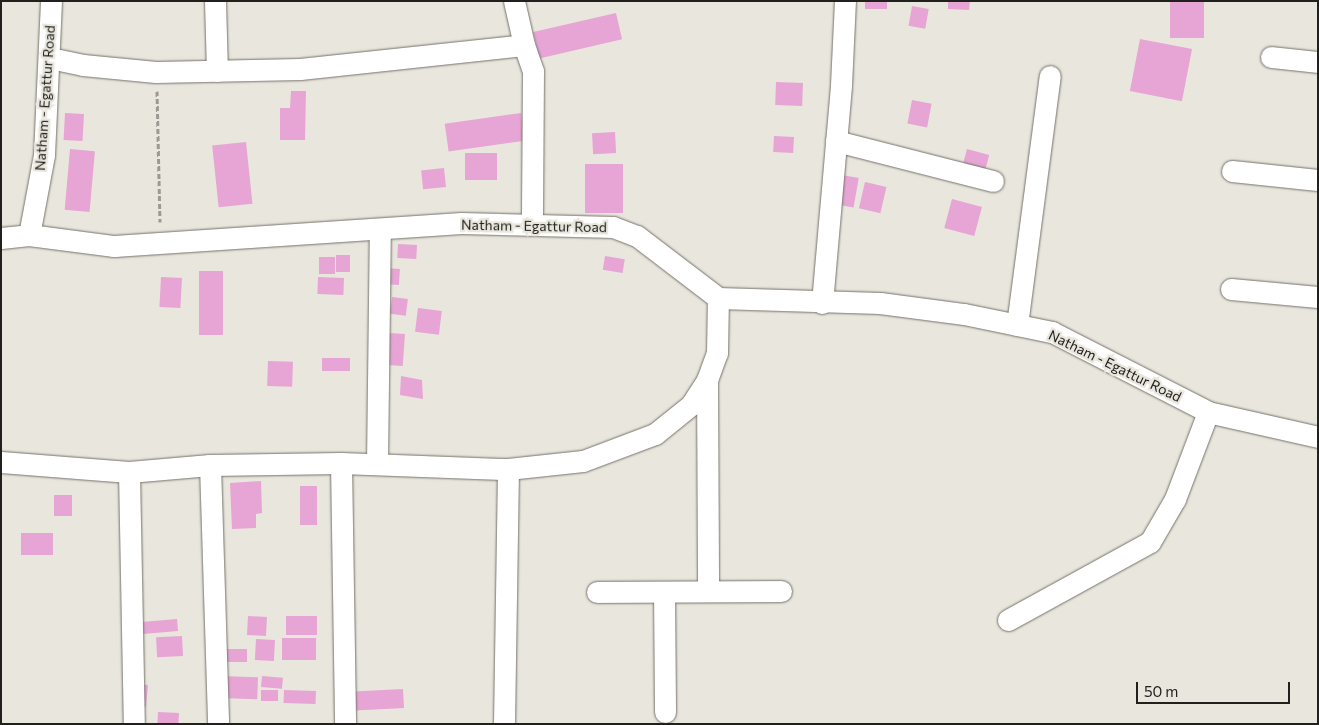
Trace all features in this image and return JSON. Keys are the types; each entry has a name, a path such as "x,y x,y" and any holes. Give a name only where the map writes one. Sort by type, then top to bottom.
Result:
{"street":[{"name":"Natham - Egattur Road","path":"52,1 44,155 29,235 114,246 461,224 613,227 637,236 718,298 822,303 880,303 964,314 1052,332 1208,412 1318,437"},
{"path":"216,1 217,71"},
{"path":"514,1 532,71 532,224"},
{"path":"822,303 836,141 845,1"},
{"path":"50,58 83,65 156,72 300,70 524,45"},
{"path":"1271,57 1318,62"},
{"path":"1017,325 1050,76"},
{"path":"836,141 993,181"},
{"path":"1232,171 1318,180"},
{"path":"377,464 380,229"},
{"path":"1,238 29,235"},
{"path":"1230,289 1318,297"},
{"path":"1,462 129,472 210,465 341,463 508,469 583,461 654,434 691,405 706,380 717,353 718,298"},
{"path":"706,380 708,591"},
{"path":"1008,620 1150,542 1175,499 1208,412"},
{"path":"341,463 345,724"},
{"path":"210,465 218,724"},
{"path":"504,724 508,469"},
{"path":"129,472 134,724"},
{"path":"597,592 781,591"},
{"path":"664,592 665,712"}],"path":[{"path":"156,72 160,243"}],"building":[{"path":"865,1 887,1 887,9 865,9"},
{"path":"948,1 970,1 969,10 948,9"},
{"path":"1170,1 1204,1 1204,38 1170,38"},
{"path":"912,6 929,9 925,29 909,26"},
{"path":"616,13 622,39 539,58 533,32"},
{"path":"1140,39 1192,49 1182,101 1130,91"},
{"path":"776,82 803,83 802,106 775,105"},
{"path":"291,91 306,91 305,140 280,140 280,108 290,108"},
{"path":"912,100 932,104 927,127 907,124"},
{"path":"65,113 84,114 83,141 64,140"},
{"path":"521,113 525,141 449,151 445,124"},
{"path":"615,132 616,153 593,154 592,133"},
{"path":"774,136 794,137 793,153 773,152"},
{"path":"246,142 252,204 219,207 212,146"},
{"path":"70,149 95,151 90,212 65,210"},
{"path":"967,149 989,155 985,170 963,164"},
{"path":"465,153 497,153 497,180 465,180"},
{"path":"585,164 623,164 623,213 585,213"},
{"path":"444,168 446,187 423,189 421,170"},
{"path":"842,175 859,178 854,207 837,205"},
{"path":"865,182 886,187 880,213 859,208"},
{"path":"952,199 982,207 974,236 944,228"},
{"path":"398,244 417,245 416,259 397,258"},
{"path":"336,255 350,255 350,272 336,272"},
{"path":"605,256 625,259 623,273 603,270"},
{"path":"319,257 335,257 335,274 319,274"},
{"path":"384,268 400,269 399,285 383,284"},
{"path":"199,271 223,271 223,335 199,335"},
{"path":"161,277 182,278 180,308 159,307"},
{"path":"318,277 344,278 343,295 317,294"},
{"path":"392,297 408,299 406,316 390,314"},
{"path":"418,308 442,311 439,335 415,332"},
{"path":"389,333 405,334 403,366 387,365"},
{"path":"322,358 350,358 350,371 322,371"},
{"path":"268,361 293,362 292,387 267,386"},
{"path":"401,376 422,380 423,399 400,395"},
{"path":"261,481 262,513 256,514 256,528 232,529 230,483"},
{"path":"300,486 317,486 317,525 300,525"},
{"path":"54,495 72,495 72,516 54,516"},
{"path":"21,533 53,533 53,555 21,555"},
{"path":"248,616 267,617 266,636 247,635"},
{"path":"286,616 317,616 317,635 286,635"},
{"path":"177,619 178,631 137,635 136,623"},
{"path":"182,636 183,656 157,657 156,637"},
{"path":"282,638 316,638 316,660 282,660"},
{"path":"256,639 275,640 274,661 255,660"},
{"path":"225,649 247,649 247,662 225,662"},
{"path":"222,676 258,677 257,699 221,698"},
{"path":"262,676 283,678 282,689 261,687"},
{"path":"137,684 148,685 146,707 135,706"},
{"path":"403,689 404,708 355,711 354,692"},
{"path":"261,690 278,690 278,701 261,701"},
{"path":"284,690 316,691 316,704 284,703"},
{"path":"158,712 179,713 178,724 157,724"}]}
